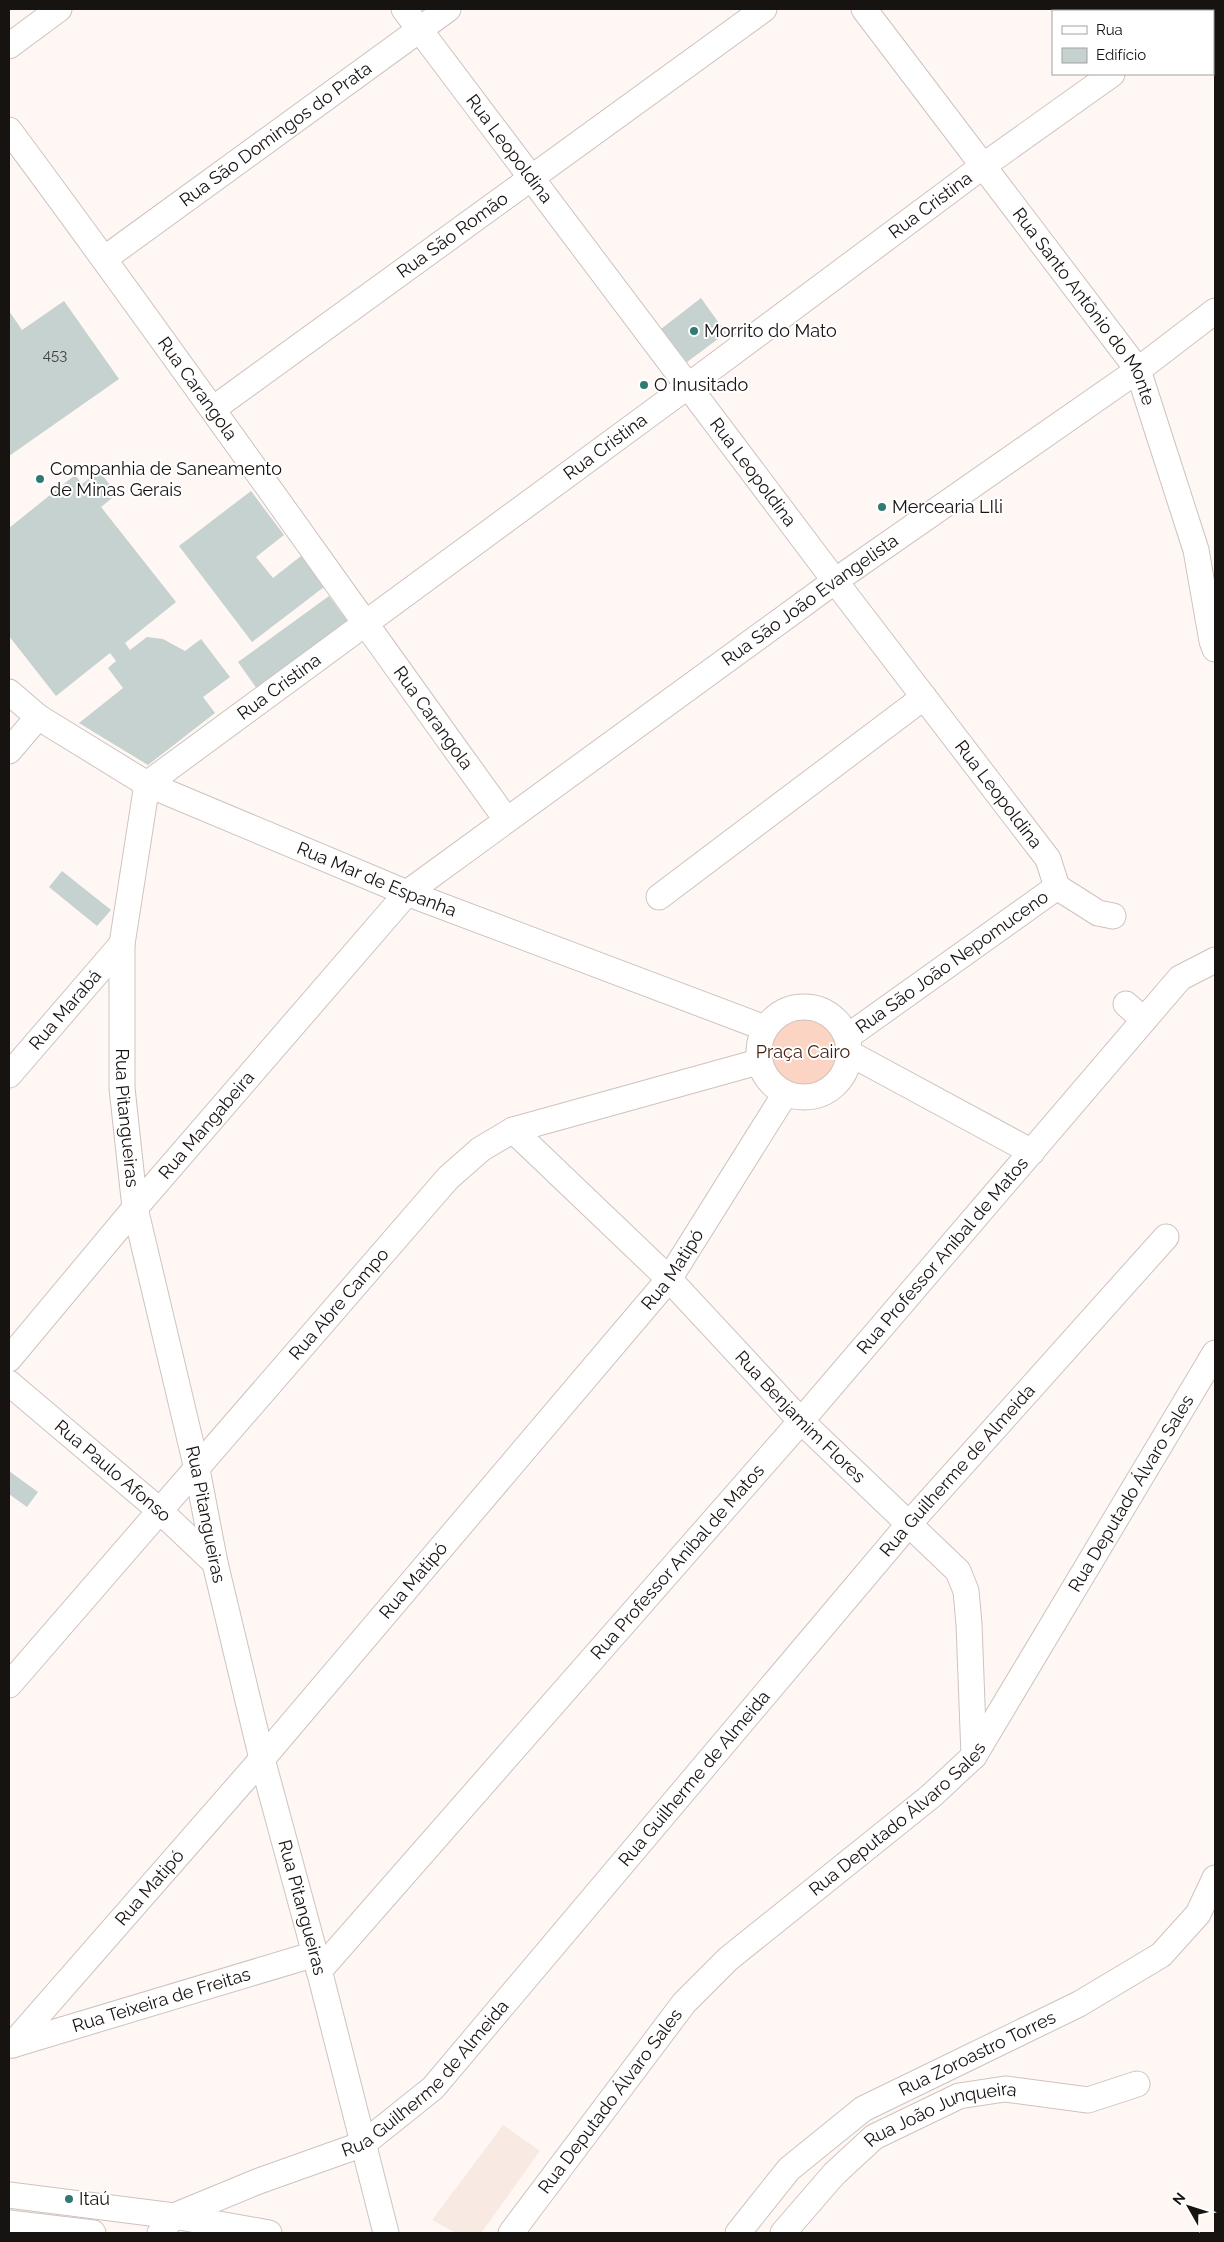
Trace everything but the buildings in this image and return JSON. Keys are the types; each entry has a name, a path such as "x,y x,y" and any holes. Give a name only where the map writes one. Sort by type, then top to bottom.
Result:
{"street":[{"path":"9,46 59,9"},
{"name":"Rua Leopoldina","path":"404,9 835,581 1048,859 1058,887"},
{"name":"Rua São Domingos do Prata","path":"104,259 448,9"},
{"name":"Rua São Romão","path":"213,409 764,9"},
{"name":"Rua Santo Antônio do Monte","path":"864,9 1138,370 1196,550 1215,649"},
{"name":"Rua Cristina","path":"147,784 688,386 983,166 1111,75"},
{"name":"Rua Carangola","path":"9,130 213,409 364,624 506,819"},
{"name":"Rua São João Evangelista","path":"407,893 835,581 1138,370 1215,311"},
{"name":"Rua Mar de Espanha","path":"9,692 38,717 147,784 407,893 765,1028"},
{"path":"659,897 904,714 924,697"},
{"path":"9,752 38,717"},
{"name":"Rua Pitangueiras","path":"147,784 122,944 122,1088 135,1208 197,1469 215,1563 262,1759 317,1962 386,2233"},
{"path":"1058,887 1098,913 1113,916"},
{"name":"Rua São João Nepomuceno","path":"848,1045 1058,887"},
{"name":"Rua Mangabeira","path":"9,1359 135,1208 407,893"},
{"name":"Rua Marabá","path":"9,1075 122,944"},
{"path":"848,1045 1032,1152 1135,1012 1180,978 1215,960"},
{"path":"796,1007 822,1010 832,1016 841,1026 848,1045 846,1068 839,1081 828,1091 807,1097 785,1094 769,1082 758,1062 759,1041 765,1028 773,1018 784,1011 796,1007"},
{"name":"Rua Abre Campo","path":"9,1684 448,1178 481,1149 513,1130 758,1062"},
{"name":"Rua Matipó","path":"10,2044 262,1759 669,1279 785,1094"},
{"name":"Rua Benjamim Flores","path":"513,1130 669,1279 801,1421 958,1571 966,1590 974,1756"},
{"name":"Rua Professor Aníbal de Matos","path":"317,1962 801,1421 1032,1152"},
{"name":"Rua Guilherme de Almeida","path":"167,2224 259,2181 363,2144 433,2088 908,1525 1166,1237"},
{"name":"Rua Deputado Álvaro Sales","path":"511,2233 684,2003 728,1958 931,1796 974,1756 1215,1353"},
{"name":"Rua Paulo Afonso","path":"9,1383 159,1510 215,1563"},
{"name":"Rua Zoroastro Torres","path":"738,2233 789,2169 863,2109 1079,2004 1161,1955 1198,1914 1215,1878"},
{"name":"Rua Teixeira de Freitas","path":"10,2044 317,1962"},
{"name":"Rua João Junqueira","path":"783,2233 834,2174 874,2137 959,2096 1005,2089 1088,2100 1137,2084"},
{"path":"9,2195 167,2224 269,2233"},
{"path":"9,2223 93,2233"}],"shaded area":[{"path":"503,2125 540,2151 481,2233 456,2233 432,2220"}],"green space":[{"name":"Praça Cairo","path":"803,1011 819,1014 832,1023 841,1036 844,1052 841,1068 832,1081 819,1090 803,1093 787,1090 774,1081 765,1068 762,1052 765,1036 774,1023 787,1014"}],"place":[{"name":"Morrito do Mato","path":"694,331"},
{"name":"O Inusitado","path":"644,385"},
{"name":"Companhia de Saneamento de Minas Gerais","path":"40,479"},
{"name":"Mercearia LIli","path":"882,507"},
{"name":"Itaú","path":"69,2199"}]}
